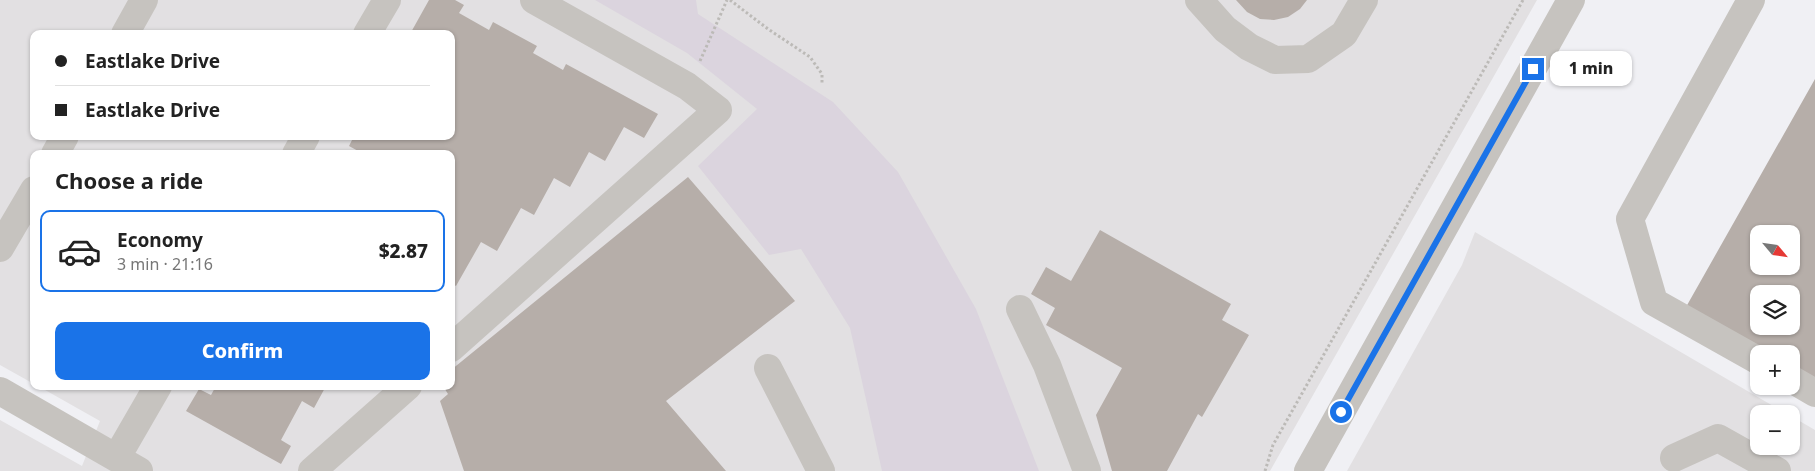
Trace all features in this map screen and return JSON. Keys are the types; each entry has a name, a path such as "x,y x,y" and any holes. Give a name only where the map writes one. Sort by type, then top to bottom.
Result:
{"street":[{"path":"127,30 144,0"},
{"path":"369,30 387,0"},
{"path":"455,344 718,110 687,86 534,0"},
{"path":"1200,0 1225,29 1249,47 1275,60 1308,60 1344,34 1364,0"},
{"path":"1316,469 1571,0"},
{"path":"1750,356 1654,302 1630,220 1751,0"},
{"path":"0,248 30,197"},
{"path":"1020,309 1047,365 1087,471"},
{"path":"768,368 821,471"},
{"path":"1800,384 1815,393"},
{"path":"3,398 128,464 156,390"},
{"path":"312,471 403,390"},
{"path":"1674,458 1718,438 1777,471"}],"path":[{"path":"687,86 729,0 768,29 810,56 822,74 822,85"},
{"path":"1265,471 1273,445 1523,0"}],"shaded area":[{"path":"0,0 1537,0 1270,471 0,471 0,420 82,466 100,421 45,390 455,390 455,150 30,150 30,382 0,365"},
{"path":"595,0 696,0 698,14 833,102 898,172 976,309 1039,471 882,471 850,328 801,249 769,255 698,166 757,109 687,53"},
{"path":"1475,232 1750,392 1750,395 1754,395 1772,405 1750,405 1750,455 1800,455 1800,421 1815,430 1815,471 1347,471 1462,265"}],"building":[{"path":"429,0 455,0 464,5 459,13 489,30 493,22 537,46 533,53 563,70 566,64 658,114 644,138 624,127 605,161 589,152 570,187 554,178 534,215 521,208 497,251 481,242 456,286 455,150 356,150 349,146 352,140 455,140 455,30 412,30"},
{"path":"1236,0 1307,0 1300,9 1288,17 1274,20 1260,19 1247,12"},
{"path":"1815,79 1815,380 1800,371 1800,345 1753,345 1686,307"},
{"path":"688,177 795,301 666,401 726,471 464,471 440,401 448,394 446,390 455,390 455,367"},
{"path":"1100,230 1231,304 1222,320 1249,335 1202,417 1198,414 1167,471 1112,471 1096,415 1122,368 1046,325 1055,308 1031,294 1046,267 1071,281"},
{"path":"198,390 211,395 214,390 324,390 314,408 302,401 281,440 291,446 281,464 186,411"}],"route":[{"path":"1341,412 1533,69"}]}
